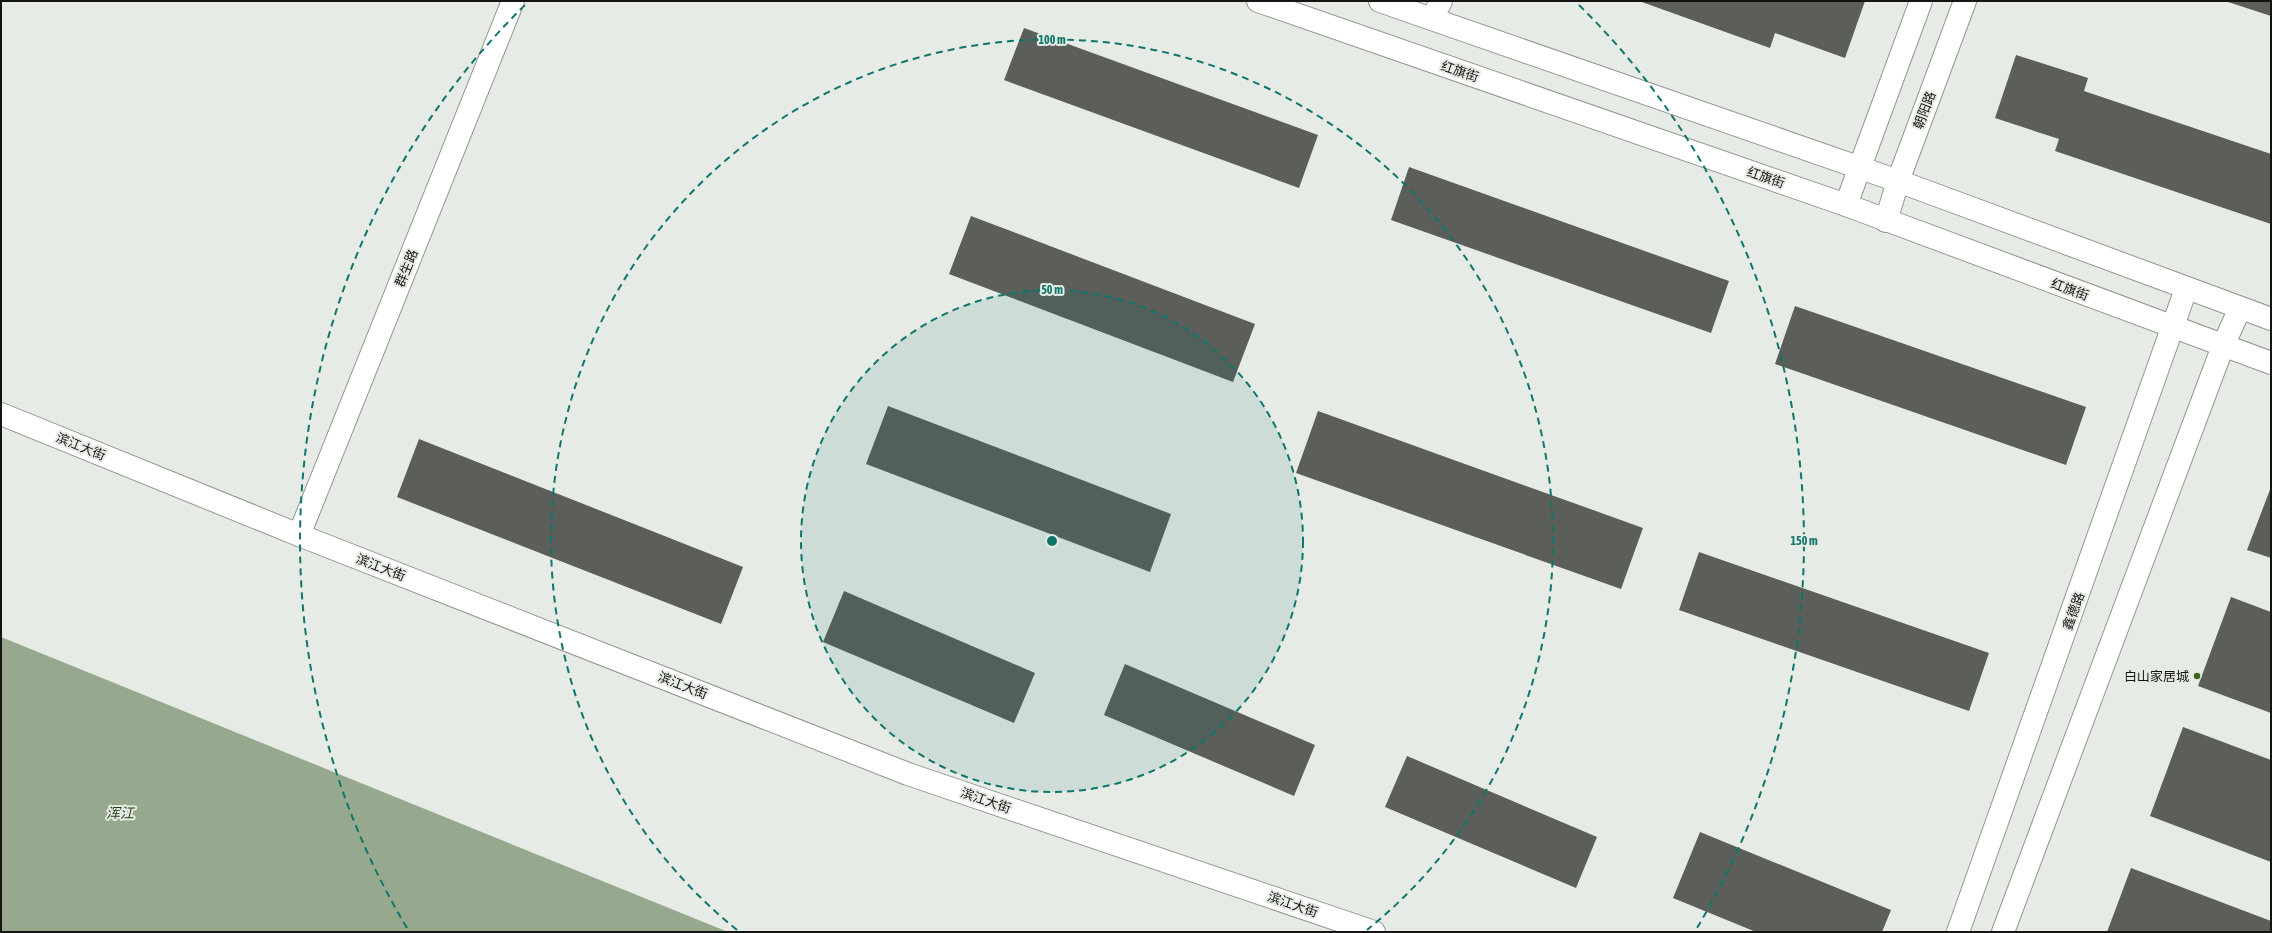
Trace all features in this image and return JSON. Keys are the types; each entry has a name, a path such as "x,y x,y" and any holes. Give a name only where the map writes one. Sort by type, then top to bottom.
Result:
{"street":[{"name":"群生路","path":"299,535 513,1"},
{"name":"红旗街","path":"1258,1 1846,205 2271,363"},
{"path":"1380,1 1436,10 2271,320"},
{"path":"1846,205 1921,1"},
{"name":"朝阳路","path":"1886,221 1898,181 1965,1"},
{"name":"鑫德路","path":"1958,932 2174,328 2186,289"},
{"path":"2003,932 2223,346 2240,308"},
{"name":"滨江大街","path":"1,414 299,535 908,774 1374,932"}],"water":[{"name":"浑江","path":"1,637 728,932 1,932"}],"building":[{"path":"1639,1 1865,1 1845,58 1775,33 1770,48"},
{"path":"2225,1 2271,1 2271,16"},
{"path":"1024,28 1318,135 1299,188 1004,80"},
{"path":"2016,55 2088,78 2084,91 2271,154 2271,224 2055,151 2059,139 1995,118"},
{"path":"1409,167 1729,281 1711,333 1391,220"},
{"path":"971,216 1255,324 1233,382 949,274"},
{"path":"1795,306 2086,407 2066,465 1775,364"},
{"path":"888,406 1171,514 1150,572 866,464"},
{"path":"1318,411 1643,528 1621,589 1296,473"},
{"path":"419,439 743,567 721,624 397,497"},
{"path":"2271,487 2271,558 2247,550"},
{"path":"1699,552 1989,653 1969,711 1679,610"},
{"path":"844,591 1035,673 1014,723 823,642"},
{"path":"2231,597 2271,612 2271,713 2198,686"},
{"path":"1125,664 1315,745 1294,796 1104,715"},
{"path":"2183,727 2271,760 2271,862 2150,816"},
{"path":"1407,756 1597,837 1576,888 1385,807"},
{"path":"1700,832 1891,910 1882,932 1756,932 1673,898"},
{"path":"2131,868 2271,921 2271,932 2107,932"}],"place":[{"name":"白山家居城","path":"2197,676"}]}
